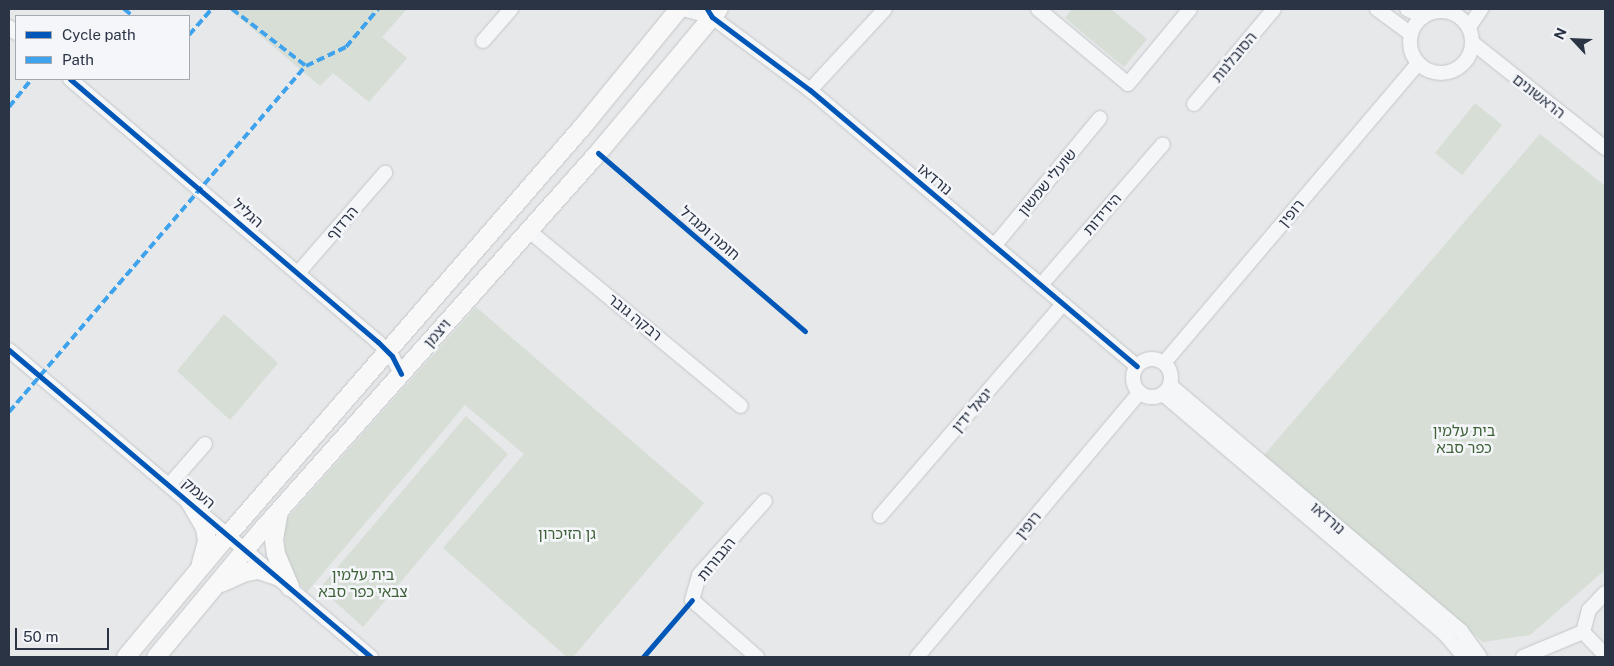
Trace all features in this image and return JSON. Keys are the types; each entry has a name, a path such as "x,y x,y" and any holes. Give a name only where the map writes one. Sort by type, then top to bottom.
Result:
{"main road":[{"path":"662,29 663,9"},
{"name":"ויצמן","path":"126,657 228,534 388,351 679,9"},
{"name":"ויצמן","path":"156,657 279,511 632,114 712,11"},
{"path":"190,502 205,528 207,541 200,570"},
{"path":"279,511 274,540 284,582"},
{"path":"216,586 246,572 259,570 284,582"}],"street":[{"path":"483,41 510,9"},
{"path":"683,9 712,11"},
{"path":"810,90 885,9"},
{"path":"1038,9 1128,84 1190,9"},
{"name":"הסובלנות","path":"1194,104 1274,9"},
{"path":"1377,9 1411,34"},
{"path":"1407,9 1423,17"},
{"path":"1469,27 1481,9"},
{"name":"נורדאו","path":"712,11 810,90 1137,366"},
{"path":"1438,11 1453,12 1469,27 1473,43 1465,62 1447,73 1426,69 1418,63 1413,55 1411,34 1423,17 1438,11"},
{"name":"הראשונים","path":"1473,43 1605,148"},
{"name":"רופין","path":"1164,362 1418,63"},
{"name":"הגליל","path":"71,80 388,351 401,374"},
{"name":"שועלי שמשון","path":"994,246 1100,118"},
{"name":"הידידות","path":"1041,285 1163,144"},
{"name":"הרדוף","path":"298,273 385,173"},
{"name":"רבקה גובר","path":"528,230 740,406"},
{"name":"יגאל ידין","path":"880,516 1063,304"},
{"name":"העמק","path":"9,350 170,484 371,657"},
{"path":"1153,358 1164,362 1171,372 1166,389 1151,397 1140,392 1133,377 1137,366 1153,358"},
{"name":"נורדאו","path":"1166,389 1445,634 1464,657"},
{"name":"נורדאו","path":"1166,389 1460,631 1480,657"},
{"name":"רופין","path":"917,657 1140,392"},
{"path":"170,484 205,444"},
{"name":"הגבורות","path":"757,657 692,600 699,575 765,501"},
{"path":"1583,632 1589,610 1605,593"},
{"path":"1523,657 1535,654 1583,632"},
{"path":"1583,632 1605,655"},
{"path":"1445,634 1450,657"}],"green space":[{"path":"229,9 407,9 382,37 407,58 369,102 333,73 320,86"},
{"path":"1072,9 1111,9 1147,39 1124,67 1065,18"},
{"path":"1475,103 1502,125 1462,175 1435,153"},
{"name":"בית עלמין כפר סבא","path":"1540,134 1605,186 1605,570 1530,635 1483,642 1264,455"},
{"name":"גן הזיכרון","path":"476,307 704,503 573,657 567,657 443,548 524,454 465,405 307,592 286,569 284,522"},
{"path":"224,314 278,363 230,420 177,371"},
{"name":"בית עלמין צבאי כפר סבא","path":"466,416 508,454 363,627 320,588"}],"marked path":[{"path":"124,9 132,15"},
{"path":"190,34 212,9"},
{"path":"232,9 306,66"},
{"path":"9,412 306,66 346,47 378,9"},
{"path":"9,107 31,80"}],"cycle path":[{"path":"707,9 712,17 810,90 1137,366"},
{"path":"71,80 378,342 392,356 401,374"},
{"name":"חומה ומגדל","path":"598,153 805,331"},
{"path":"9,350 371,657"},
{"path":"643,657 692,600"}]}
